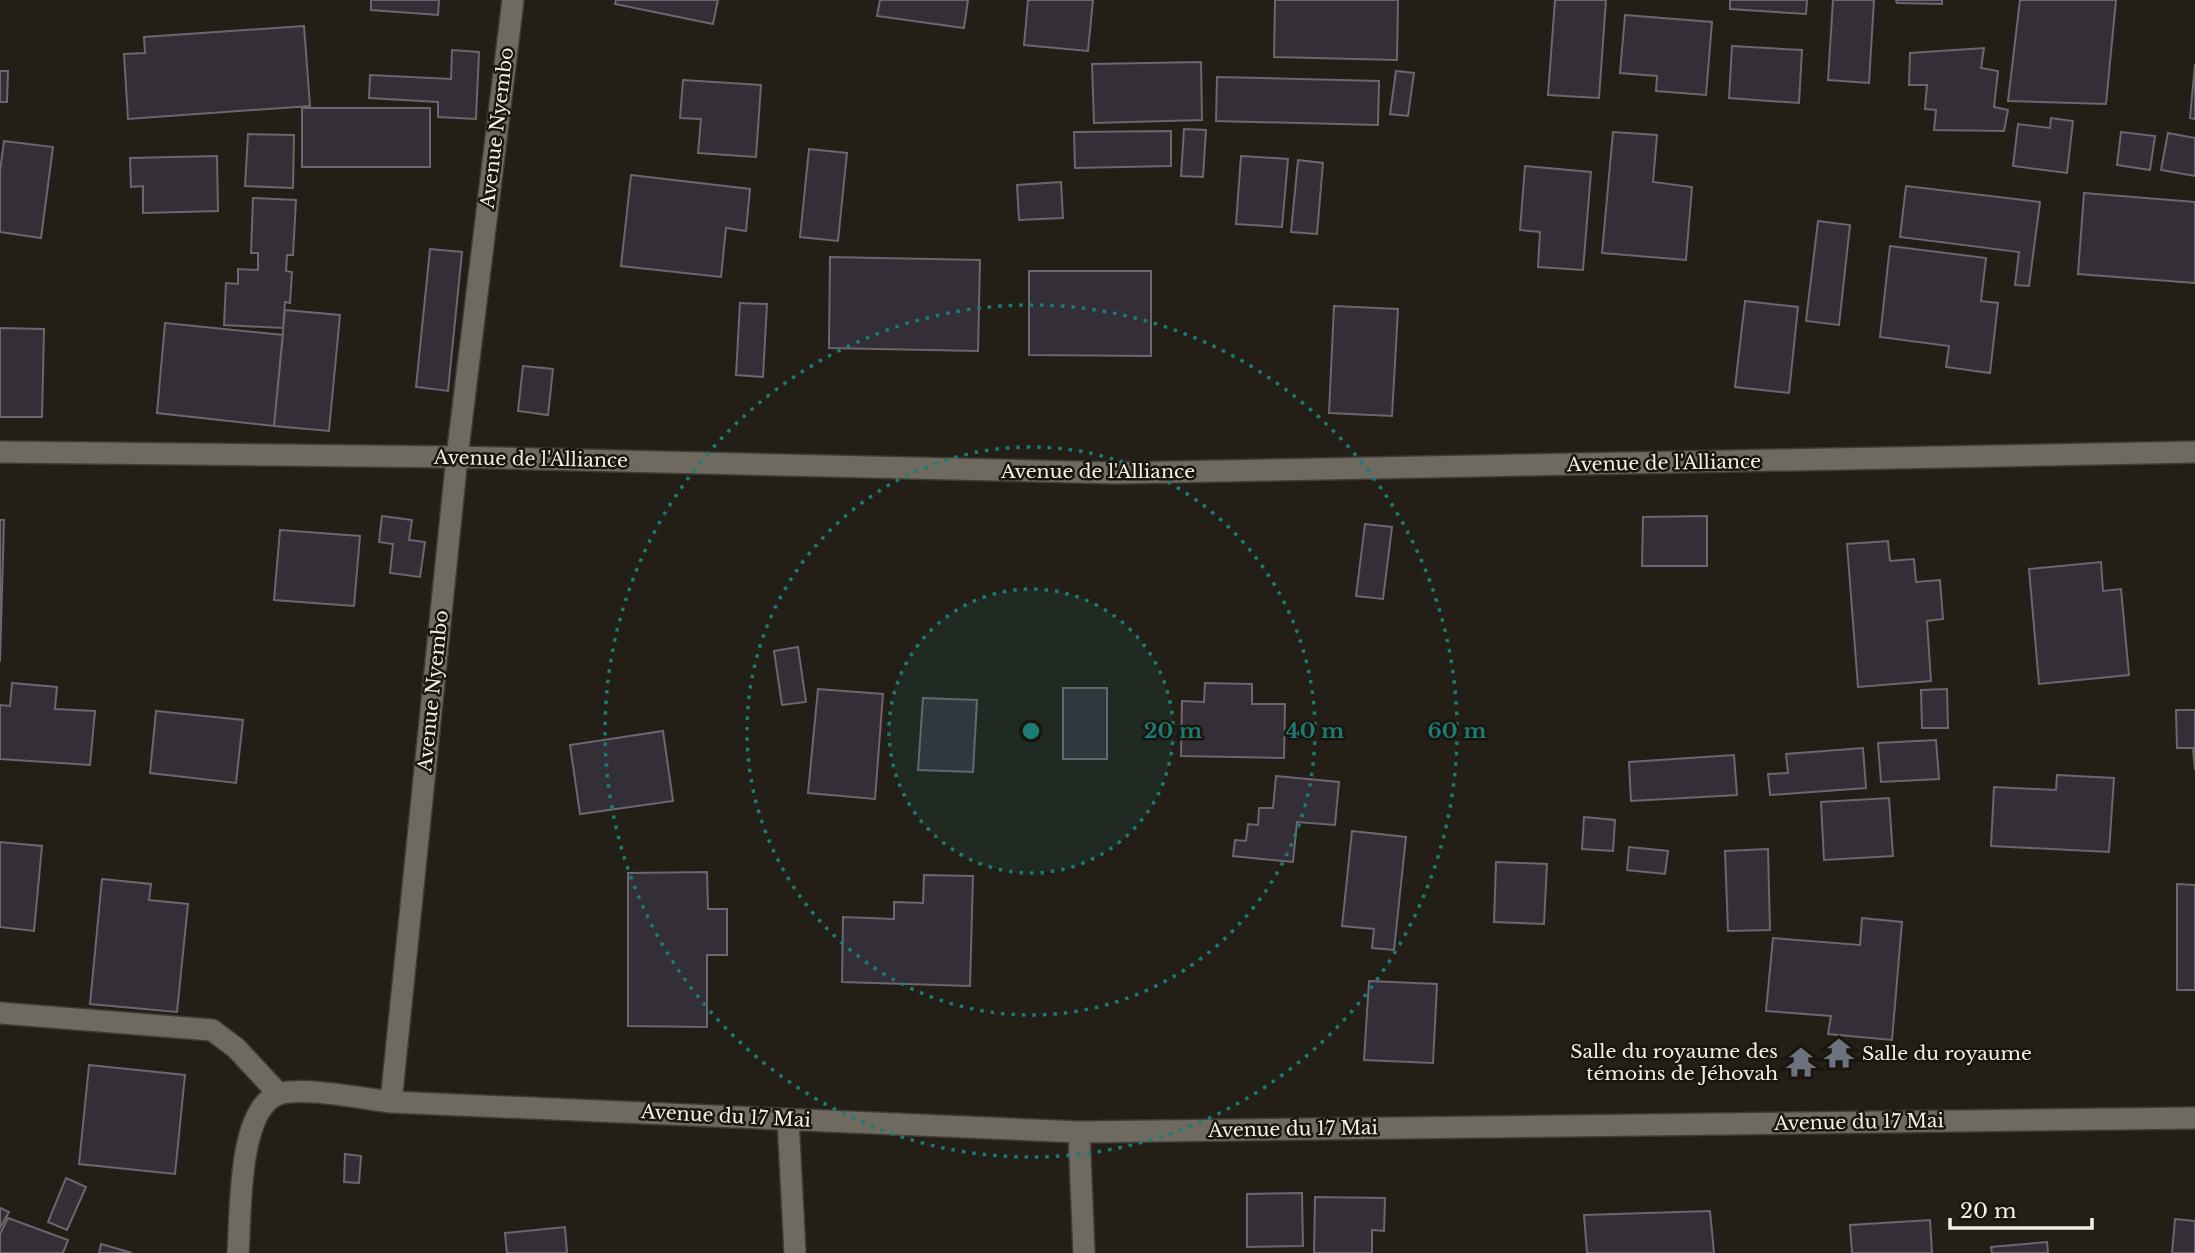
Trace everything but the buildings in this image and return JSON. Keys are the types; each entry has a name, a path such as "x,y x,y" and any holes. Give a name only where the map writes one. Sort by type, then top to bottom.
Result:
{"street":[{"name":"Avenue Nyembo","path":"391,1102 457,457 513,0"},
{"name":"Avenue de l'Alliance","path":"0,453 457,457 1117,473 2195,452"},
{"path":"0,1013 212,1030 236,1048 279,1094"},
{"path":"238,1253 250,1130 260,1107 279,1094 305,1093 391,1102"},
{"name":"Avenue du 17 Mai","path":"391,1102 1079,1132 2195,1118"},
{"path":"788,1119 795,1253"},
{"path":"1079,1132 1084,1253"}],"place":[{"name":"Salle du royaume","path":"1839,1053"},
{"name":"Salle du royaume des témoins de Jéhovah","path":"1801,1062"}]}
